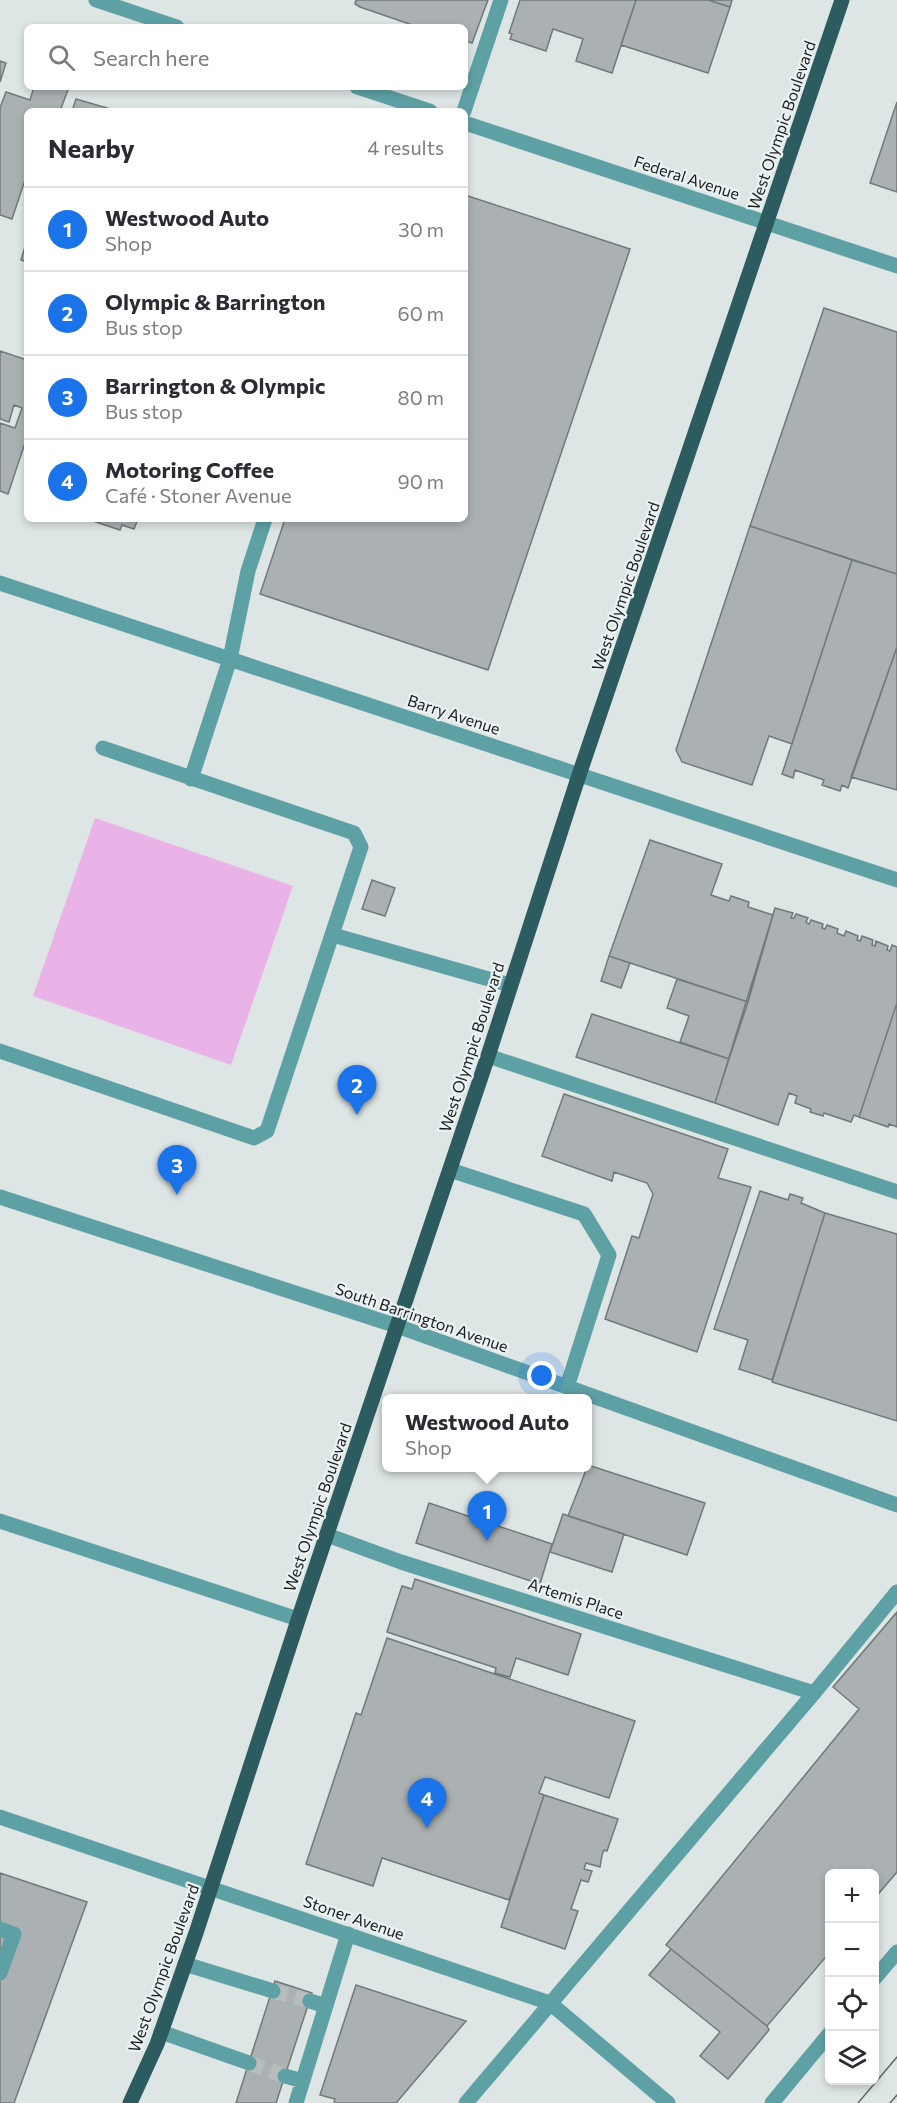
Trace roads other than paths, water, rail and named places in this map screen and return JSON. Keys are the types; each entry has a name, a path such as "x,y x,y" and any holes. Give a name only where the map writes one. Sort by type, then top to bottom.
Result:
{"main road":[{"name":"West Olympic Boulevard","path":"130,2103 161,2032 211,1888 298,1619 488,1056 579,775 842,0"}],"street":[{"path":"96,0 168,24"},
{"path":"465,108 501,0"},
{"path":"364,90 402,107"},
{"name":"Federal Avenue","path":"468,124 897,266"},
{"path":"191,779 231,659 248,571 264,522"},
{"name":"Barry Avenue","path":"0,583 897,880"},
{"path":"0,1051 254,1138 267,1131 361,847 354,833 103,748"},
{"path":"333,935 510,985"},
{"path":"488,1056 897,1192"},
{"path":"450,1170 584,1214 609,1255 567,1387"},
{"name":"South Barrington Avenue","path":"0,1197 397,1326 587,1394"},
{"name":"South Barrington Avenue","path":"592,1396 897,1505"},
{"path":"0,1521 298,1619"},
{"name":"Artemis Place","path":"327,1534 401,1562 814,1693"},
{"path":"466,2103 897,1592"},
{"name":"Stoner Avenue","path":"0,1817 550,2003 668,2103"},
{"path":"0,1929 14,1934 0,1973"},
{"path":"296,2103 348,1935"},
{"path":"876,1977 897,1952"},
{"path":"185,1964 273,1991"},
{"path":"310,2001 326,2006"},
{"path":"161,2032 249,2063"},
{"path":"772,2103 825,2040"},
{"path":"285,2076 303,2081"}],"tunnel":[{"path":"273,1991 310,2001"},
{"path":"249,2063 285,2076"}],"tram line":[{"path":"858,2103 897,2057"},
{"path":"890,2103 897,2095"}],"place":[{"name":"Olympic & Barrington","path":"357,1115"},
{"name":"Barrington & Olympic","path":"177,1195"},
{"name":"Westwood Auto","path":"487,1541"},
{"name":"Motoring Coffee","path":"427,1828"}]}
